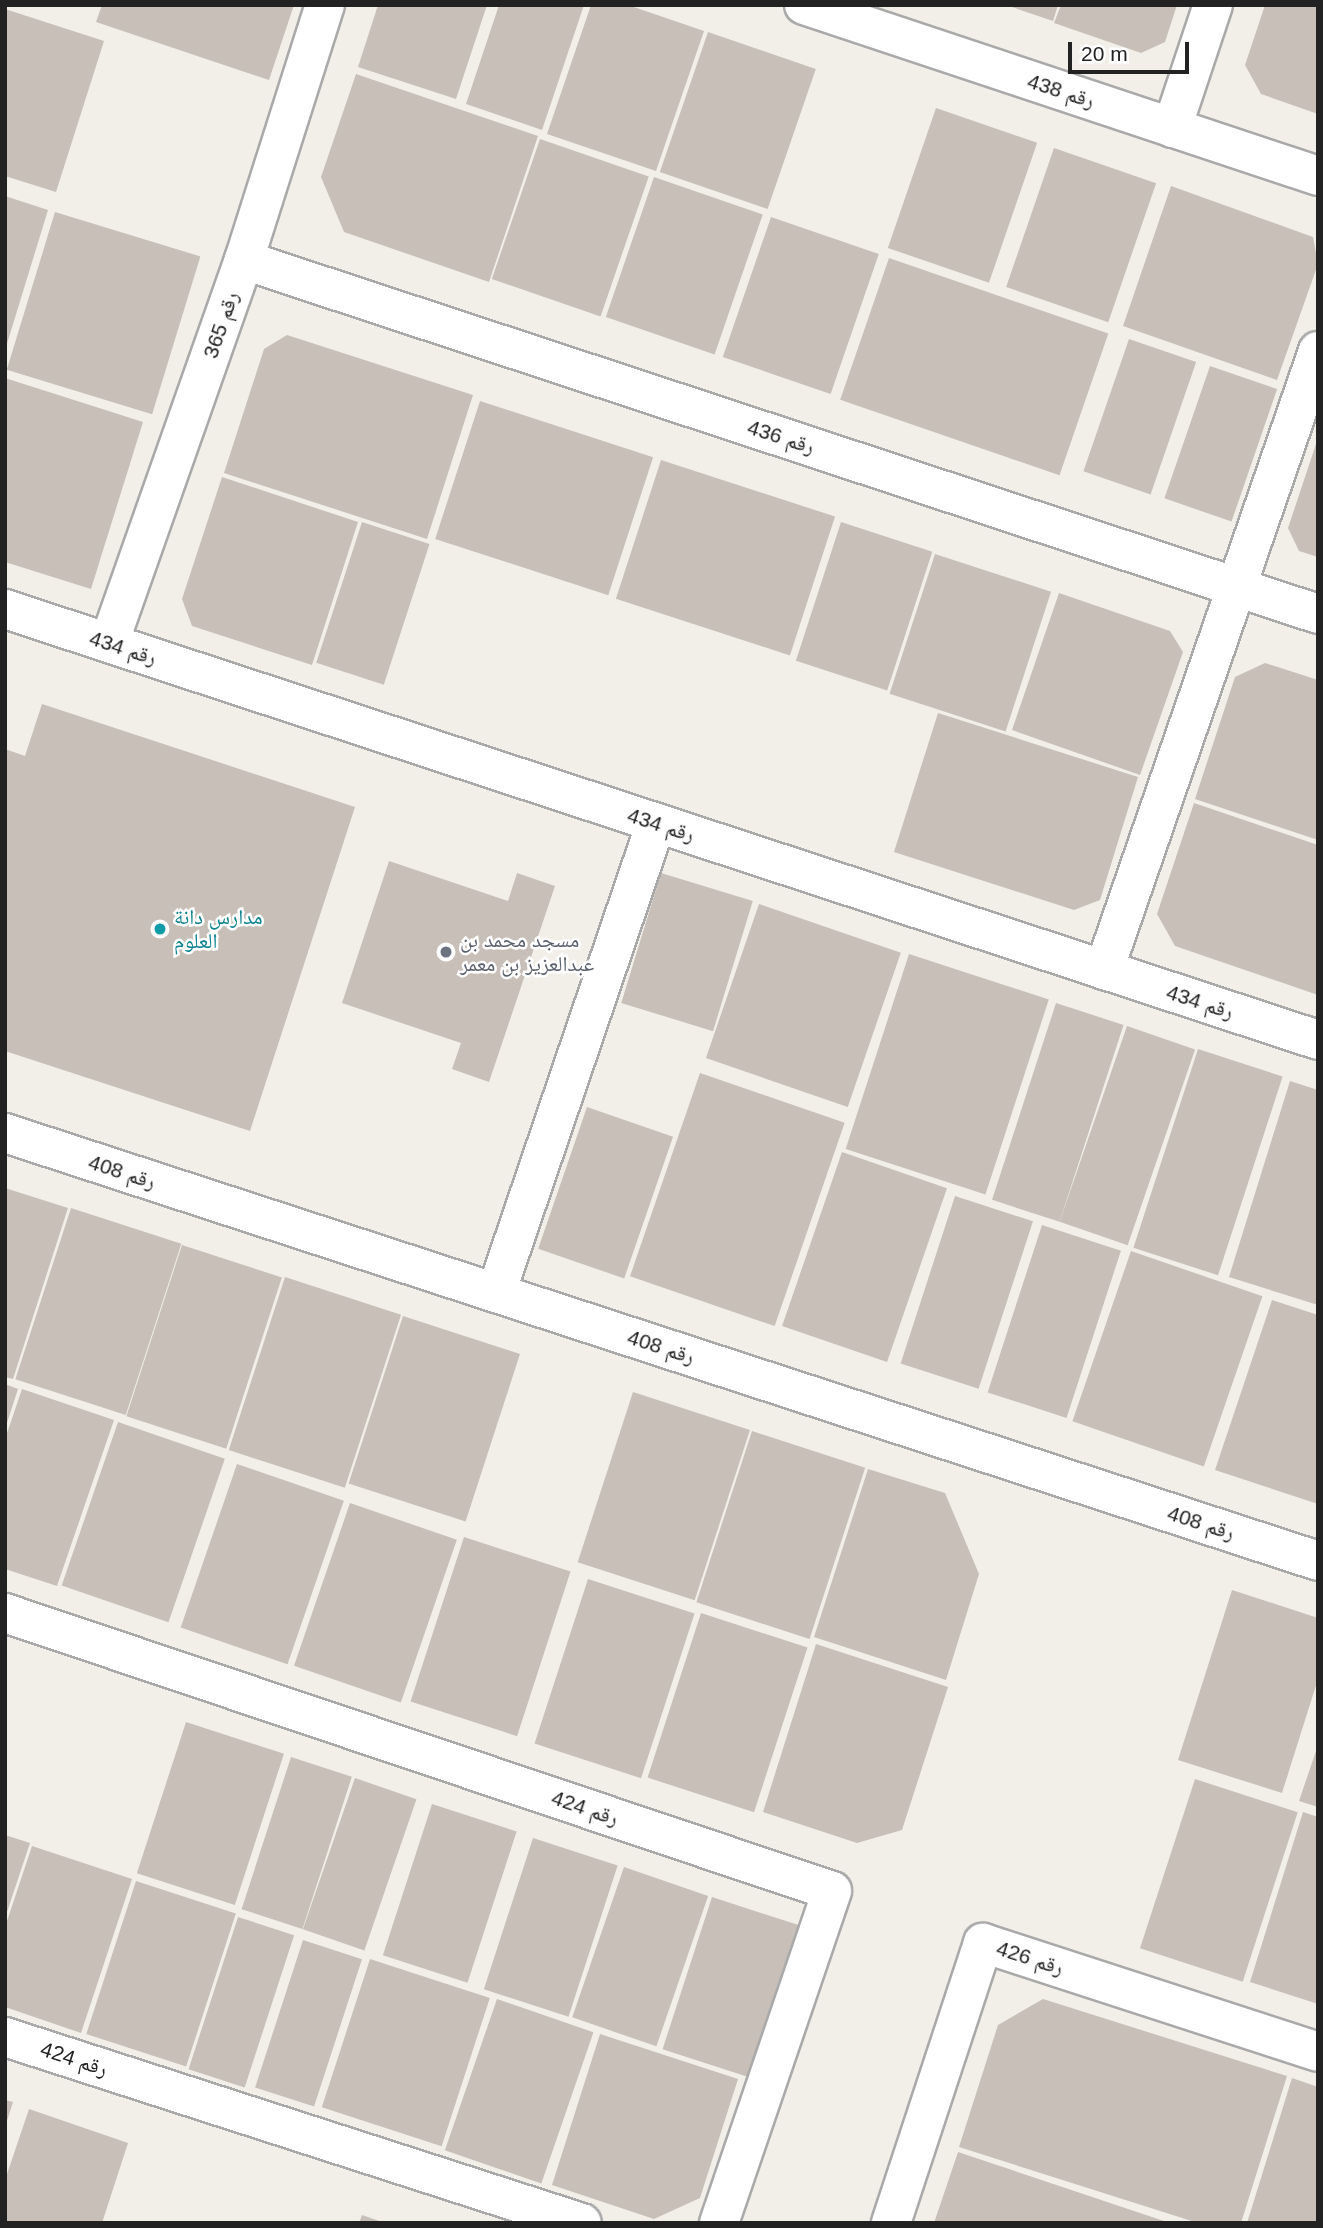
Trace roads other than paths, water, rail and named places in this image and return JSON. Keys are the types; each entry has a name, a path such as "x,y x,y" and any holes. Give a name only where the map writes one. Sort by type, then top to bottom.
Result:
{"street":[{"name":"رقم 365","path":"109,643 244,260 325,5"},
{"name":"رقم 438","path":"804,5 847,12 1172,128 1318,176"},
{"path":"1172,128 1213,5"},
{"name":"رقم 436","path":"244,260 1318,614"},
{"path":"1104,970 1318,351"},
{"name":"رقم 434","path":"5,609 1318,1040"},
{"path":"496,1293 656,823"},
{"name":"رقم 408","path":"5,1133 1318,1561"},
{"name":"رقم 424","path":"5,1614 832,1891 719,2223"},
{"name":"رقم 426","path":"891,2223 983,1943 1318,2052"},
{"name":"رقم 424","path":"5,2037 582,2223"}],"place":[{"name":"مدارس دانة العلوم","path":"160,929"},
{"name":"مسجد محمد بن عبدالعزيز بن معمر","path":"446,952"}]}
